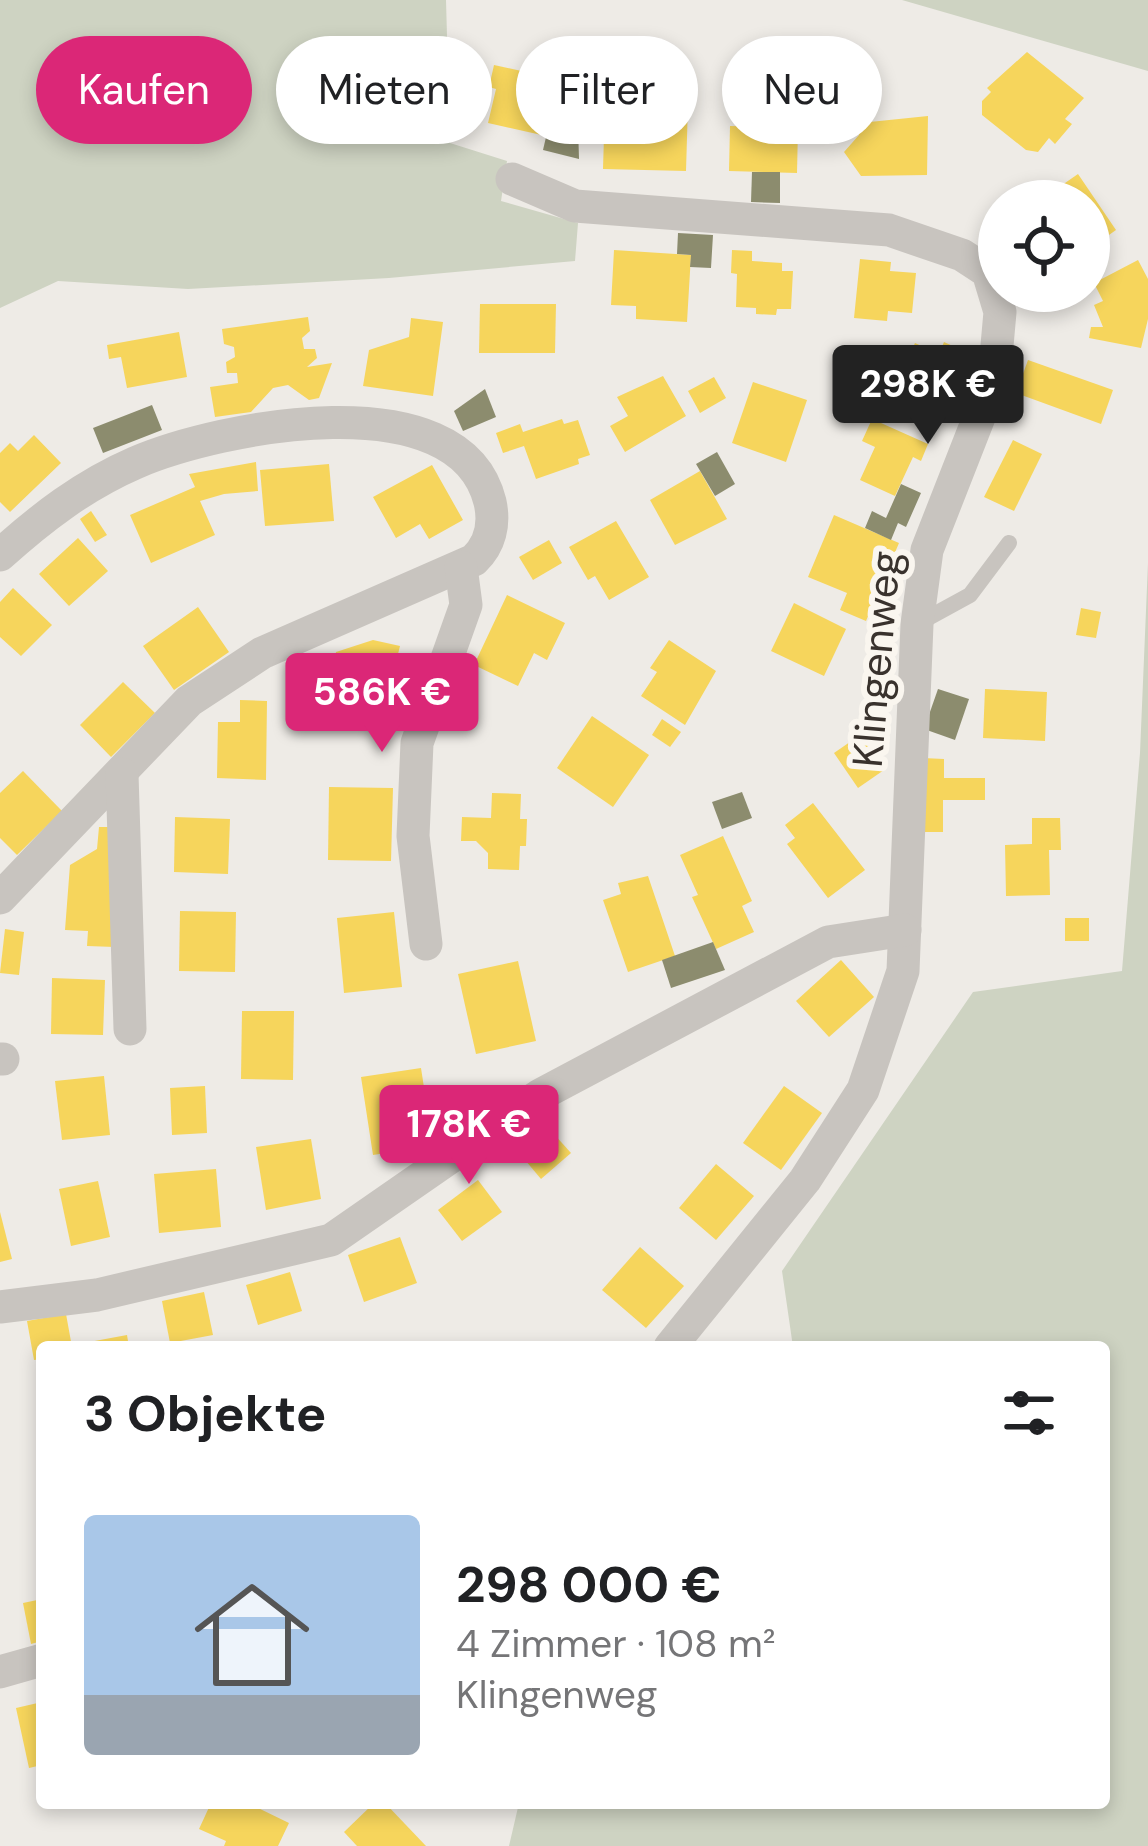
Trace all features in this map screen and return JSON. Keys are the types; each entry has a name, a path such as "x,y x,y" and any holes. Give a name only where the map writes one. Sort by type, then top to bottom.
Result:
{"street":[{"name":"Klingenweg","path":"512,179 575,206 889,230 962,255 988,272 1000,312 994,379 927,550 917,623 903,971 863,1090 805,1180 675,1341"},
{"path":"0,556 60,504 130,465 168,449 264,428 349,425 416,430 451,445 471,465 490,500 491,531 482,553 461,567 262,653 188,701 0,898"},
{"path":"426,944 413,836 417,743 466,605 461,567"},
{"path":"122,775 130,1029"},
{"path":"0,1307 97,1295 331,1240 561,1084 828,942 904,930"},
{"path":"0,1672 36,1662"}],"lane":[{"path":"917,623 970,595 1009,543"}],"green space":[{"path":"0,0 446,0 447,36 276,36 276,144 453,144 507,161 501,201 578,223 575,261 188,289 58,281 0,308"},
{"path":"902,0 1148,0 1148,71"},
{"path":"1148,563 1148,1846 509,1846 518,1809 1110,1809 1110,1341 792,1341 782,1271 973,992 1122,971 1140,753"}],"building: Wohnen":[{"path":"1027,52 1084,98 1065,119 1072,124 1055,144 1049,138 1038,152 1026,150 982,115 982,101 991,92 987,88"},
{"path":"494,65 516,70 516,129 492,124 496,89"},
{"path":"928,116 927,175 861,176 844,152 851,144 882,144 882,121"},
{"path":"604,144 687,144 686,171 603,169"},
{"path":"730,144 798,144 797,173 729,171"},
{"path":"614,250 691,255 687,322 636,319 636,306 611,305"},
{"path":"732,250 752,251 752,261 782,263 782,271 793,271 791,309 777,309 776,315 736,307"},
{"path":"860,259 891,262 890,271 916,273 912,313 888,311 887,321 854,318"},
{"path":"1138,260 1148,279 1148,319 1141,348 1089,338 1091,327 1103,327 1097,312 1110,312 1110,275"},
{"path":"480,304 556,304 555,353 479,353"},
{"path":"308,317 310,331 302,338 304,349 315,349 317,358 307,367 332,363 319,398 309,400 288,385 273,388 251,412 215,417 210,387 238,383 237,373 227,373 226,362 235,357 234,347 224,344 222,329"},
{"path":"411,318 443,322 433,396 363,386 369,350 409,337"},
{"path":"179,332 187,377 127,388 121,357 109,359 107,345"},
{"path":"944,342 966,352 940,412 888,389 915,343 939,354"},
{"path":"1028,360 1113,390 1101,424 1016,393"},
{"path":"663,376 686,416 625,452 610,426 628,416 617,397"},
{"path":"714,377 726,398 700,413 688,391"},
{"path":"753,382 807,400 786,462 732,443"},
{"path":"562,419 564,424 578,420 590,455 578,459 579,464 536,479 524,446 503,453 496,433 520,424 523,432"},
{"path":"872,419 928,444 921,461 913,457 895,496 860,480 875,447 862,441"},
{"path":"34,435 61,463 10,512 0,502 0,453 10,443 18,451"},
{"path":"1013,440 1042,454 1014,511 984,497"},
{"path":"256,462 258,491 200,501 215,535 151,563 130,515 195,487 189,474"},
{"path":"329,464 334,521 265,526 260,470"},
{"path":"432,465 463,520 429,539 420,524 396,538 373,497"},
{"path":"700,471 727,519 675,545 650,500"},
{"path":"91,511 107,535 95,542 80,519"},
{"path":"834,515 899,543 866,621 840,610 847,593 808,577"},
{"path":"616,521 649,577 609,600 595,576 588,580 569,547"},
{"path":"78,538 108,571 69,606 39,574"},
{"path":"549,540 562,563 533,580 519,557"},
{"path":"13,588 52,625 21,656 0,637 0,602"},
{"path":"507,595 565,623 547,660 534,653 518,686 474,665"},
{"path":"794,603 846,629 824,676 771,651"},
{"path":"198,607 229,652 174,690 143,646"},
{"path":"1081,608 1101,612 1096,638 1076,635"},
{"path":"373,640 400,646 379,731 324,718 336,652"},
{"path":"669,640 716,671 685,725 641,696 657,672 650,668"},
{"path":"123,682 155,713 111,757 80,725"},
{"path":"985,689 1047,692 1045,741 983,738"},
{"path":"240,700 267,701 266,780 217,778 218,722 240,722"},
{"path":"592,716 649,755 613,807 557,768"},
{"path":"662,719 681,732 670,747 652,735"},
{"path":"860,735 884,770 858,788 834,753"},
{"path":"923,758 944,759 944,778 985,778 985,800 943,800 943,832 922,832"},
{"path":"23,771 62,811 17,855 0,838 0,793"},
{"path":"329,787 393,788 391,861 328,860"},
{"path":"492,793 521,794 520,819 527,819 519,870 488,869 488,853 476,841 461,841 462,817 491,818"},
{"path":"813,803 865,870 828,898 787,844 795,838 785,825"},
{"path":"175,817 230,819 228,874 174,872"},
{"path":"1032,818 1060,818 1061,850 1049,850 1050,895 1006,896 1005,845 1032,844"},
{"path":"99,827 119,827 115,947 87,946 88,931 65,930 70,865 97,849"},
{"path":"723,836 752,901 742,906 754,932 716,949 692,897 698,895 680,855"},
{"path":"648,876 675,956 628,972 603,900 621,894 618,883"},
{"path":"180,911 236,912 235,972 179,971"},
{"path":"394,912 402,987 344,993 337,918"},
{"path":"1065,918 1089,918 1089,941 1065,941"},
{"path":"5,929 24,932 19,975 0,973"},
{"path":"841,960 874,997 829,1037 796,1001"},
{"path":"518,961 536,1041 476,1054 458,974"},
{"path":"52,978 105,980 103,1035 51,1034"},
{"path":"242,1011 294,1011 293,1080 241,1079"},
{"path":"421,1068 433,1146 373,1155 361,1077"},
{"path":"104,1076 110,1135 62,1140 55,1081"},
{"path":"205,1086 207,1133 172,1135 170,1088"},
{"path":"784,1086 822,1113 781,1170 743,1143"},
{"path":"544,1123 571,1153 541,1179 515,1148"},
{"path":"311,1139 321,1199 266,1210 256,1147"},
{"path":"716,1164 754,1196 716,1240 679,1208"},
{"path":"216,1169 221,1227 159,1233 154,1174"},
{"path":"478,1180 502,1212 462,1241 438,1210"},
{"path":"98,1181 110,1237 71,1246 59,1189"},
{"path":"0,1212 12,1259 0,1262"},
{"path":"400,1237 417,1283 364,1302 348,1255"},
{"path":"640,1247 684,1286 646,1328 602,1290"},
{"path":"290,1272 302,1311 258,1325 246,1285"},
{"path":"204,1292 213,1335 170,1341 162,1301"},
{"path":"66,1314 71,1341 36,1341 34,1360 27,1321"},
{"path":"127,1335 128,1341 95,1341"},
{"path":"36,1600 36,1643 31,1644 23,1603"},
{"path":"36,1703 36,1766 29,1768 16,1708"},
{"path":"208,1809 260,1809 289,1823 278,1846 224,1846 226,1841 199,1829"},
{"path":"368,1809 391,1809 426,1846 357,1846 344,1832"}],"building: Industrie":[{"path":"544,144 579,144 579,159 543,150"},
{"path":"752,172 780,172 780,203 751,202"},
{"path":"678,233 713,235 711,268 690,267 691,255 677,254"},
{"path":"485,389 496,417 463,431 454,411"},
{"path":"152,405 162,430 103,453 93,428"},
{"path":"717,452 735,484 715,496 696,464"},
{"path":"901,484 921,493 906,527 898,523 891,540 865,528 872,511 886,518"},
{"path":"938,689 969,699 955,740 924,729"},
{"path":"742,792 752,818 722,829 712,802"},
{"path":"713,942 725,970 671,988 662,960"}]}
